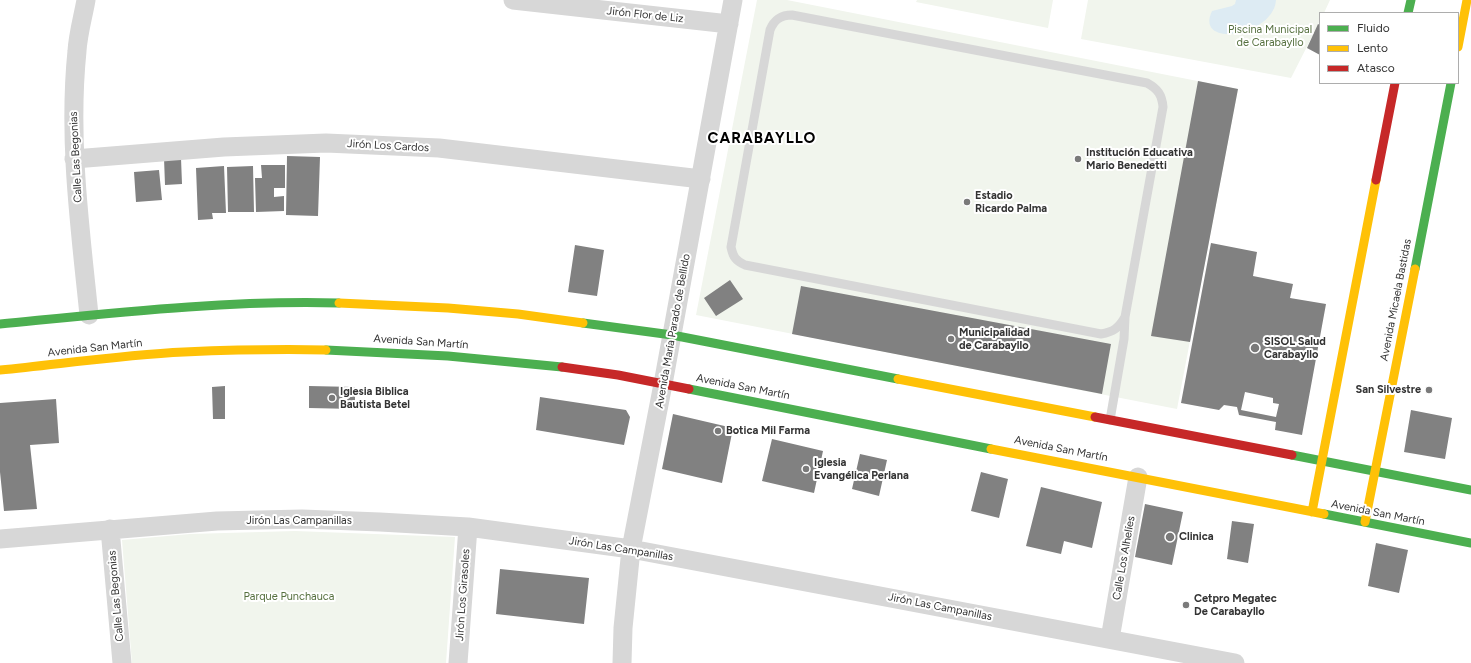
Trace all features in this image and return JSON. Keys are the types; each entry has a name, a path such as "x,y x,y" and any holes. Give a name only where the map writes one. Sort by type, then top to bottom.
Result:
{"main road":[{"path":"1408,12 1411,0"},
{"path":"1459,42 1467,0"},
{"path":"1312,512 1395,84"},
{"name":"Avenida Micaela Bastidas","path":"1364,522 1451,84"},
{"path":"0,324 139,310 254,303 369,304 448,308 518,314 672,335 1471,490"},
{"name":"Avenida San Martín","path":"0,370 149,355 209,351 328,350 393,352 515,361 593,371 664,384 1471,543"}],"street":[{"name":"Calle Las Begonias","path":"86,0 77,50 74,104 74,159 89,315"},
{"name":"Jirón Flor de Liz","path":"513,0 729,24"},
{"name":"Avenida María Parado de Bellido","path":"622,663 623,628 631,549 664,384 733,0"},
{"name":"Jirón Los Cardos","path":"74,159 224,147 326,143 439,148 700,179"},
{"name":"Calle Los Alhelíes","path":"1110,639 1138,477"},
{"name":"Jirón Las Campanillas","path":"0,539 216,521 302,519 468,527 631,549 1110,639 1146,655 1235,663"},
{"name":"Jirón Los Girasoles","path":"458,663 468,527"},
{"name":"Calle Las Begonias","path":"110,529 122,663"}],"lane":[{"path":"1110,420 1124,339 1125,317 1163,107 1159,91 1147,84 792,15 784,15 773,23 770,30 731,247 734,258 745,265 1101,334 1109,333 1115,330 1125,317"}],"green space":[{"name":"Estadio Ricardo Palma","path":"757,0 787,0 1238,89 1177,409 696,315"},
{"path":"917,0 1053,0 1048,28 916,2"},
{"name":"Piscina Municipal de Carabayllo","path":"1088,0 1330,0 1324,12 1319,12 1319,23 1291,78 1081,39"},
{"name":"Parque Punchauca","path":"295,531 455,537 446,663 132,663 122,540 190,534"}],"shaded area":[{"path":"1236,0 1276,0 1272,12 1263,22 1250,29 1236,33 1224,34 1214,30 1210,23 1212,11 1232,6 1235,4"}],"building":[{"path":"1318,24 1319,54 1307,48"},
{"path":"1198,81 1238,89 1190,342 1151,336"},
{"path":"287,156 320,157 318,216 286,215"},
{"path":"164,158 181,158 182,184 165,185"},
{"path":"261,165 285,165 285,188 274,188 274,197 284,196 284,211 256,212 255,178 262,178"},
{"path":"224,166 226,213 212,213 213,219 198,220 196,168"},
{"path":"253,166 254,212 228,212 227,167"},
{"path":"159,170 162,200 136,202 134,172"},
{"name":"SISOL Salud Carabayllo","path":"1211,243 1257,252 1253,276 1293,284 1290,298 1326,304 1302,435 1275,430 1276,422 1239,415 1237,407 1224,405 1219,410 1181,403","holes":["1245,392 1273,398 1273,403 1279,404 1276,417 1241,410"]},
{"path":"575,245 604,250 597,296 568,292"},
{"path":"730,280 743,299 716,316 704,298"},
{"name":"Municipalidad de Carabayllo","path":"801,286 1111,344 1102,394 792,334"},
{"path":"225,386 225,419 213,419 212,387"},
{"name":"Iglesia Biblica Bautista Betel","path":"309,386 355,387 355,409 309,408"},
{"path":"540,397 626,410 630,417 624,445 536,430"},
{"path":"56,399 59,443 30,445 37,509 4,511 0,472 0,403"},
{"path":"1411,410 1452,418 1445,459 1404,452"},
{"path":"673,414 733,428 722,483 662,469"},
{"path":"772,439 823,451 814,493 762,481"},
{"path":"860,454 887,460 879,496 852,489"},
{"path":"981,472 1008,479 999,518 971,511"},
{"path":"1041,487 1102,502 1092,548 1064,541 1061,554 1026,546"},
{"path":"1145,504 1183,512 1172,565 1135,557"},
{"path":"1232,521 1254,524 1248,563 1227,559"},
{"path":"1376,543 1408,550 1399,593 1368,586"},
{"path":"500,569 589,578 584,624 496,614"}],"traffic: fast":[{"path":"1408,12 1411,0"},
{"path":"1415,269 1451,84"},
{"path":"0,324 212,305 254,303 339,303"},
{"path":"583,323 672,335 898,379"},
{"path":"326,350 448,356 562,367"},
{"path":"689,389 991,449"},
{"path":"1292,455 1471,490"},
{"path":"1324,514 1471,543"}],"traffic: slow":[{"path":"1459,42 1467,0"},
{"path":"1312,512 1376,180"},
{"path":"1365,522 1415,269"},
{"path":"339,303 448,308 518,314 583,323"},
{"path":"0,370 161,353 237,350 326,350"},
{"path":"898,379 1095,417"},
{"path":"991,449 1324,514"}],"traffic: jam":[{"path":"1376,180 1395,84"},
{"path":"562,367 618,375 689,389"},
{"path":"1095,417 1292,455"}],"place":[{"name":"Institución Educativa Mario Benedetti","path":"1078,159"},
{"name":"Estadio Ricardo Palma","path":"967,202"},
{"name":"Municipalidad de Carabayllo","path":"951,339"},
{"name":"SISOL Salud Carabayllo","path":"1255,348"},
{"name":"San Silvestre","path":"1429,390"},
{"name":"Iglesia Biblica Bautista Betel","path":"332,398"},
{"name":"Botica Mil Farma","path":"718,431"},
{"name":"Iglesia Evangélica Perlana","path":"806,469"},
{"name":"Clinica","path":"1170,537"},
{"name":"Cetpro Megatec De Carabayllo","path":"1186,605"}],"district":[{"name":"CARABAYLLO","path":"762,139"}]}
